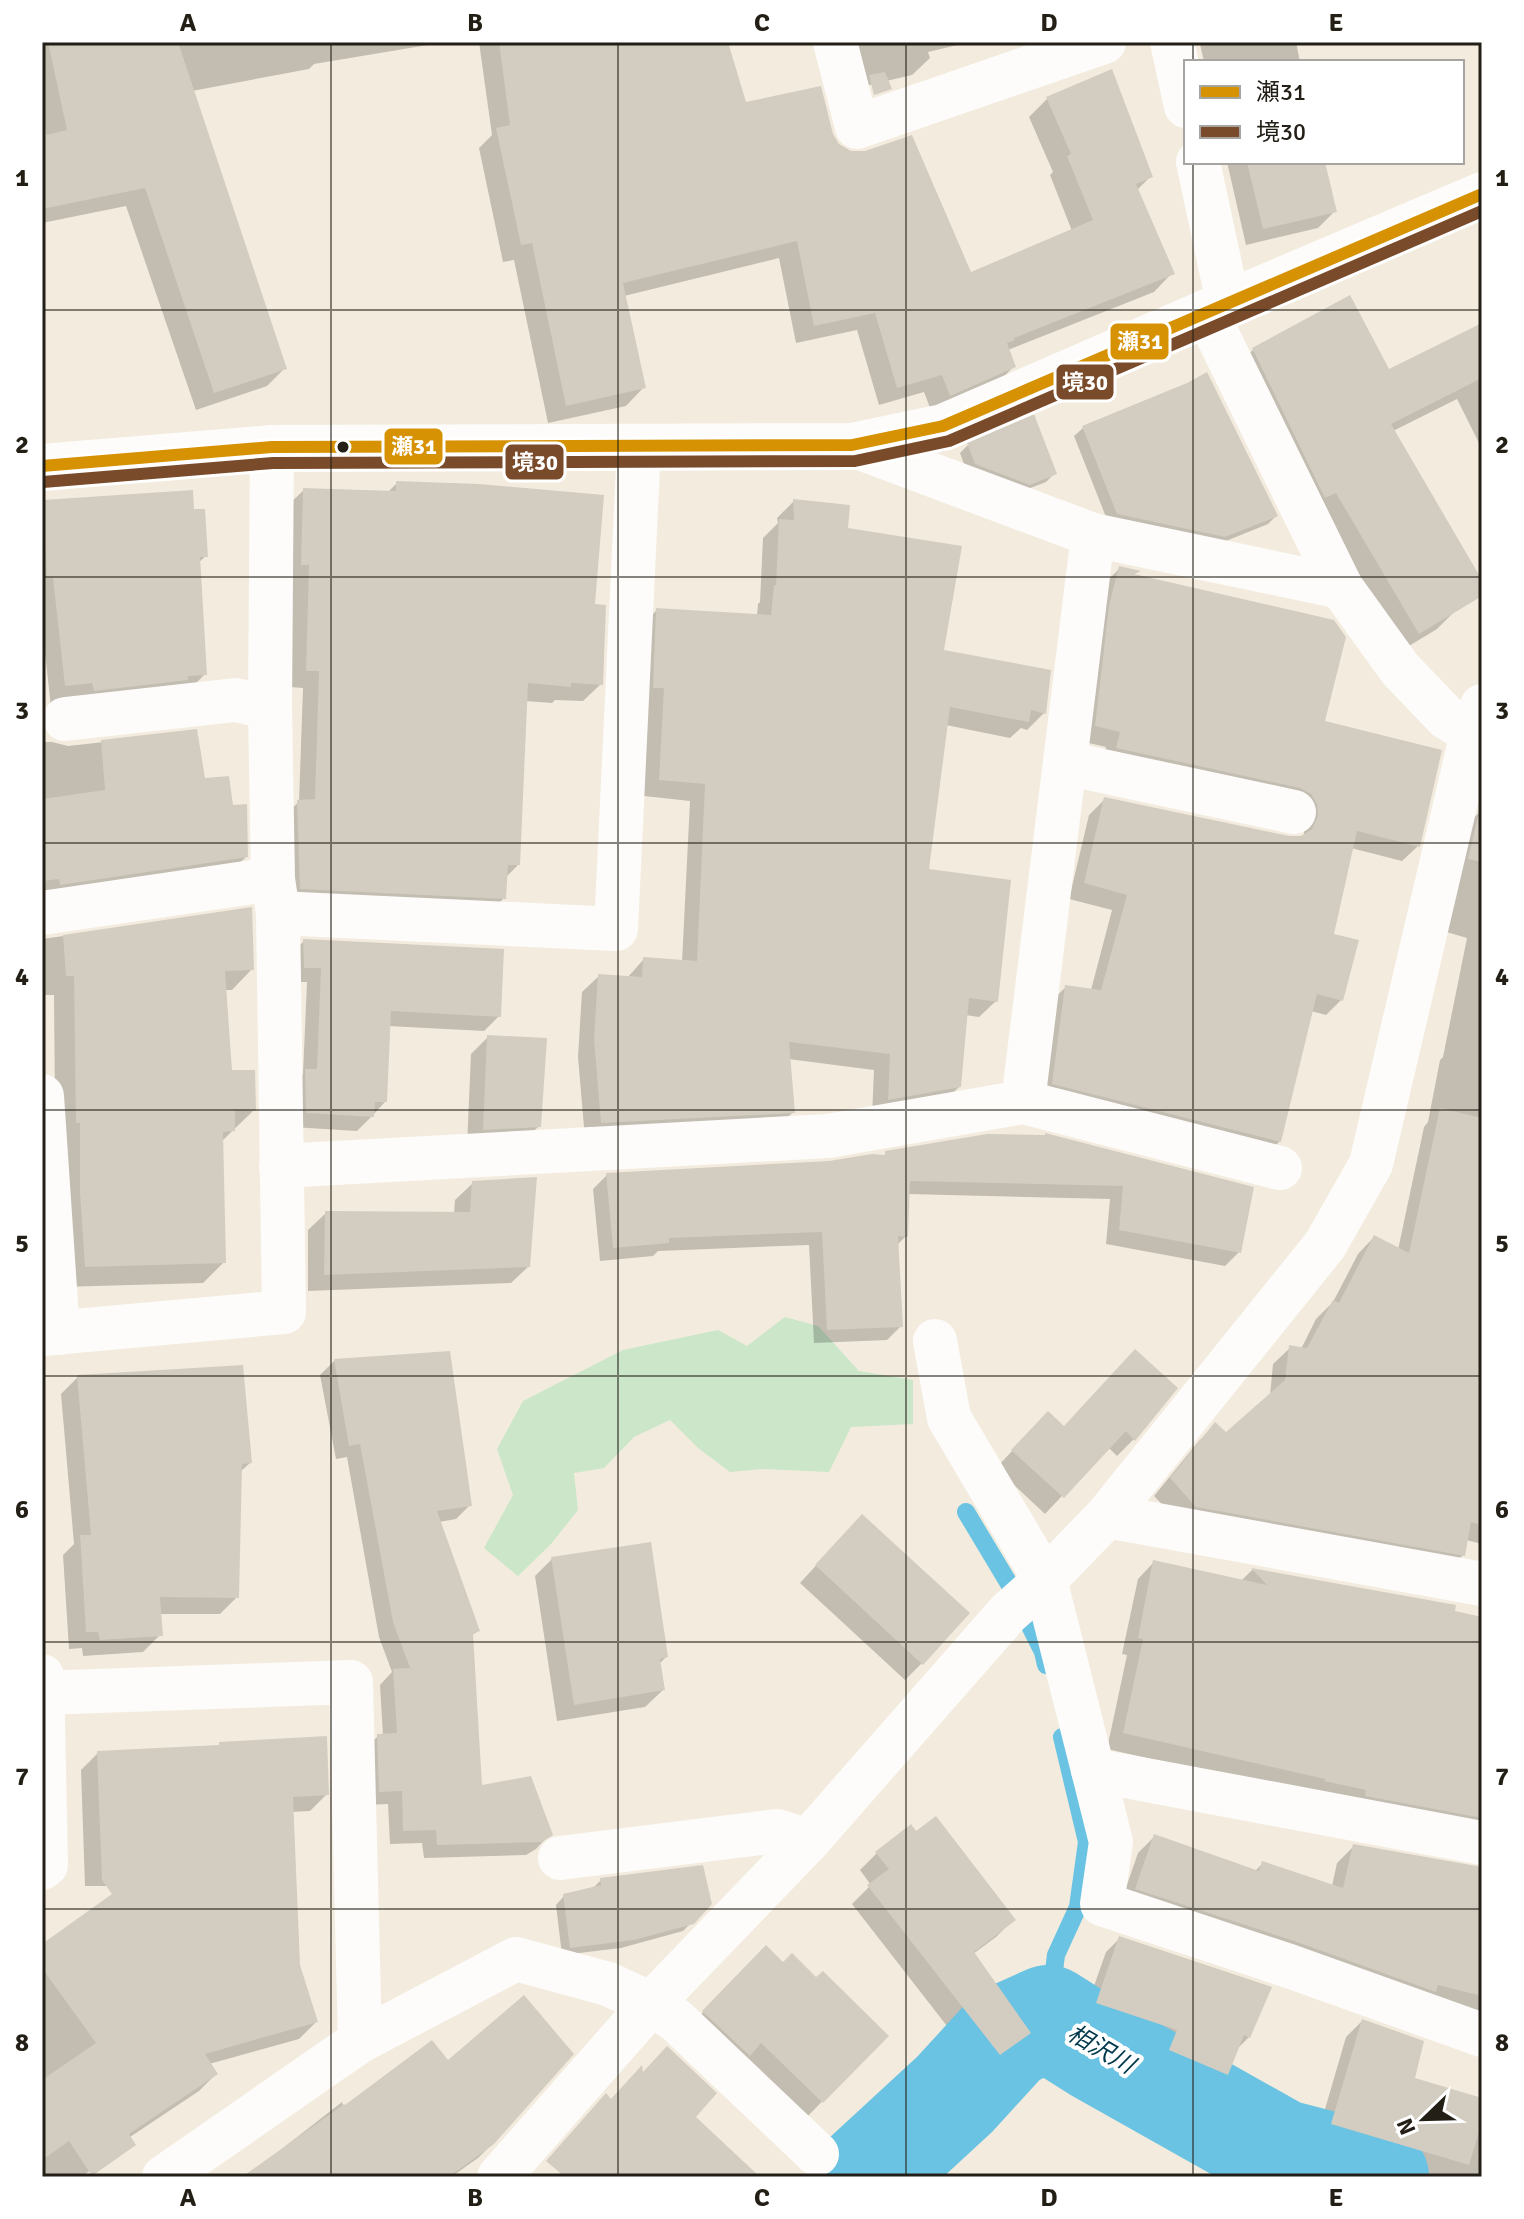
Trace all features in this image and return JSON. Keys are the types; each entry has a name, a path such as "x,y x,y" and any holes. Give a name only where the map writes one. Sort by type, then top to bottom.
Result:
{"street":[{"path":"835,42 857,127 1104,42"},
{"path":"1172,42 1184,97"},
{"path":"499,2177 651,2004 808,1841 1027,1596 1107,1516 1325,1245 1371,1164 1479,726 1447,718 1400,669 1341,587 1217,307 1198,164"},
{"path":"42,466 272,447 852,445 943,426 1482,194"},
{"path":"852,445 1093,535 1341,587"},
{"path":"42,913 275,896 616,929 639,446"},
{"path":"42,1096 50,1334 284,1312 270,707 272,447"},
{"path":"1023,1102 1093,535"},
{"path":"65,719 235,700 270,707"},
{"path":"1065,763 1294,812"},
{"path":"281,1166 828,1136 1023,1102 1280,1168"},
{"path":"935,1341 949,1418 1027,1596 1093,1770 1111,1842 1102,1904 1482,2035"},
{"path":"1107,1516 1482,1584"},
{"path":"42,1676 46,1865 42,1868"},
{"path":"42,1693 351,1682 360,2041"},
{"path":"1093,1770 1482,1843"},
{"path":"560,1858 777,1831 808,1841"},
{"path":"164,2177 360,2041 516,1959 608,1984 651,2004 677,2021 817,2154"}],"green space":[{"path":"785,1317 818,1326 859,1371 913,1380 913,1424 851,1427 829,1472 761,1469 730,1472 698,1448 670,1420 634,1437 604,1468 574,1473 578,1510 551,1544 518,1576 484,1548 513,1495 497,1449 523,1401 623,1350 718,1330 747,1346"}],"building":[{"path":"48,42 178,42 287,369 214,393 145,188 42,209 42,136 67,130"},
{"path":"499,42 728,42 746,102 821,86 833,134 839,144 851,151 865,151 912,135 971,272 1093,220 1067,156 1071,154 1046,97 1112,69 1153,177 1136,184 1175,274 1014,338 1007,343 1016,367 950,396 942,375 897,388 875,313 814,326 797,241 623,283 646,388 566,406 532,243 521,245 496,128 510,125"},
{"path":"885,72 892,89 874,95 869,75"},
{"path":"1247,164 1325,164 1337,212 1263,229"},
{"path":"1350,295 1389,369 1482,323 1482,378 1391,424 1482,580 1482,596 1419,634 1336,493 1325,498 1252,348"},
{"path":"1207,372 1278,516 1225,537 1117,514 1082,426"},
{"path":"1034,414 1057,474 1030,485 975,464 967,443"},
{"path":"396,481 479,484 604,495 595,604 606,605 603,685 571,683 571,687 528,683 520,865 508,865 506,899 300,889 297,800 315,799 319,671 306,671 309,565 301,565 303,488 396,491"},
{"path":"193,490 194,509 205,509 208,557 200,557 207,675 94,691 92,683 65,686 53,578 47,578 43,500"},
{"path":"793,499 850,505 848,528 962,546 944,650 1051,670 1046,714 1031,710 1029,722 950,707 929,869 1011,880 998,1002 969,998 961,1087 888,1100 890,1054 789,1042 795,1113 601,1123 594,1039 598,974 642,977 643,957 697,961 705,784 659,780 664,688 653,688 656,608 771,615 776,585 779,519 794,520"},
{"path":"1119,566 1141,571 1134,574 1334,620 1346,637 1325,721 1442,750 1420,847 1357,831 1334,934 1359,940 1343,1001 1317,994 1281,1142 1052,1084 1065,985 1101,990 1127,895 1084,883 1104,797 1289,836 1301,836 1312,829 1318,816 1317,804 1311,794 1300,788 1116,748 1120,732 1095,726 1109,606"},
{"path":"197,729 205,778 229,776 233,805 247,804 248,857 60,885 59,879 42,881 42,799 105,790 101,740"},
{"path":"1482,800 1482,862 1468,859"},
{"path":"252,907 254,970 225,971 232,1070 255,1070 256,1111 235,1109 235,1131 223,1132 226,1263 85,1267 80,1193 80,1123 76,1123 74,976 66,976 63,935"},
{"path":"303,939 504,949 501,1017 391,1011 387,1102 375,1102 374,1117 306,1113 305,1069 317,1069 321,968 304,968"},
{"path":"487,1035 547,1038 541,1127 483,1130"},
{"path":"1440,1108 1482,1118 1482,1525 1471,1522 1465,1556 1196,1507 1170,1478 1215,1422 1226,1432 1285,1380 1289,1345 1307,1348 1333,1300 1339,1303 1374,1235 1409,1253"},
{"path":"1045,1133 1254,1187 1241,1253 1119,1230 1123,1186 910,1181 908,1237 898,1236 903,1327 827,1330 822,1232 669,1238 669,1243 613,1248 606,1173 829,1161 885,1155 885,1151 987,1134"},
{"path":"537,1177 530,1267 324,1275 325,1211 470,1212 472,1181"},
{"path":"1135,1349 1178,1388 1135,1441 1126,1431 1064,1498 1011,1450 1048,1411 1064,1426"},
{"path":"450,1351 472,1506 437,1511 480,1631 473,1634 482,1785 531,1776 553,1835 542,1842 437,1845 436,1830 403,1831 402,1791 379,1792 377,1734 397,1733 393,1669 410,1668 393,1622 360,1444 349,1446 334,1359"},
{"path":"243,1365 252,1463 242,1464 239,1598 160,1597 163,1636 100,1640 98,1632 86,1632 80,1535 91,1535 77,1375"},
{"path":"862,1514 970,1613 923,1665 815,1565"},
{"path":"651,1542 668,1657 660,1659 665,1690 574,1705 551,1557"},
{"path":"1153,1560 1267,1585 1251,1568 1456,1605 1455,1611 1482,1617 1482,1818 1365,1796 1366,1790 1325,1779 1123,1733 1143,1639 1138,1638"},
{"path":"327,1736 329,1795 293,1797 300,1965 318,2022 205,2054 218,2074 129,2134 136,2145 92,2176 69,2141 42,2160 42,2080 96,2043 42,1968 42,1944 112,1894 102,1880 97,1751"},
{"path":"936,1816 1016,1920 974,1952 1031,2033 1000,2055 867,1885 889,1869 875,1852 911,1824 916,1831"},
{"path":"1154,1834 1259,1871 1262,1861 1343,1888 1353,1844 1482,1867 1482,1996 1438,1985 1436,1992 1135,1889"},
{"path":"703,1865 712,1904 694,1924 634,1940 570,1948 563,1894 601,1885 600,1878"},
{"path":"1119,1936 1272,1987 1250,2038 1244,2035 1228,2075 1169,2050 1177,2030 1096,2003"},
{"path":"766,1945 783,1962 792,1953 816,1977 823,1971 889,2036 823,2103 761,2043 750,2056 702,2011"},
{"path":"524,1995 574,2054 494,2144 449,2177 242,2177 432,2040 448,2060"},
{"path":"1362,2019 1424,2041 1415,2078 1482,2098 1482,2122 1469,2165 1331,2124"},
{"path":"667,2046 717,2093 696,2117 760,2177 565,2177 546,2161 606,2093 611,2099 642,2065 643,2072"}],"waterway":[{"path":"966,1512 1008,1582 1043,1652 1046,1665"},
{"path":"1048,2018 1056,1955 1078,1907 1087,1842 1062,1737"},
{"name":"相沢川","path":"865,2177 955,2094 1008,2036 1048,2018 1280,2152 1376,2177"}],"transit line":[{"name":"瀬31","path":"42,466 272,447 852,445 943,426 1482,194"},
{"name":"境30","path":"43,482 273,463 855,461 949,441 1482,211"}]}
